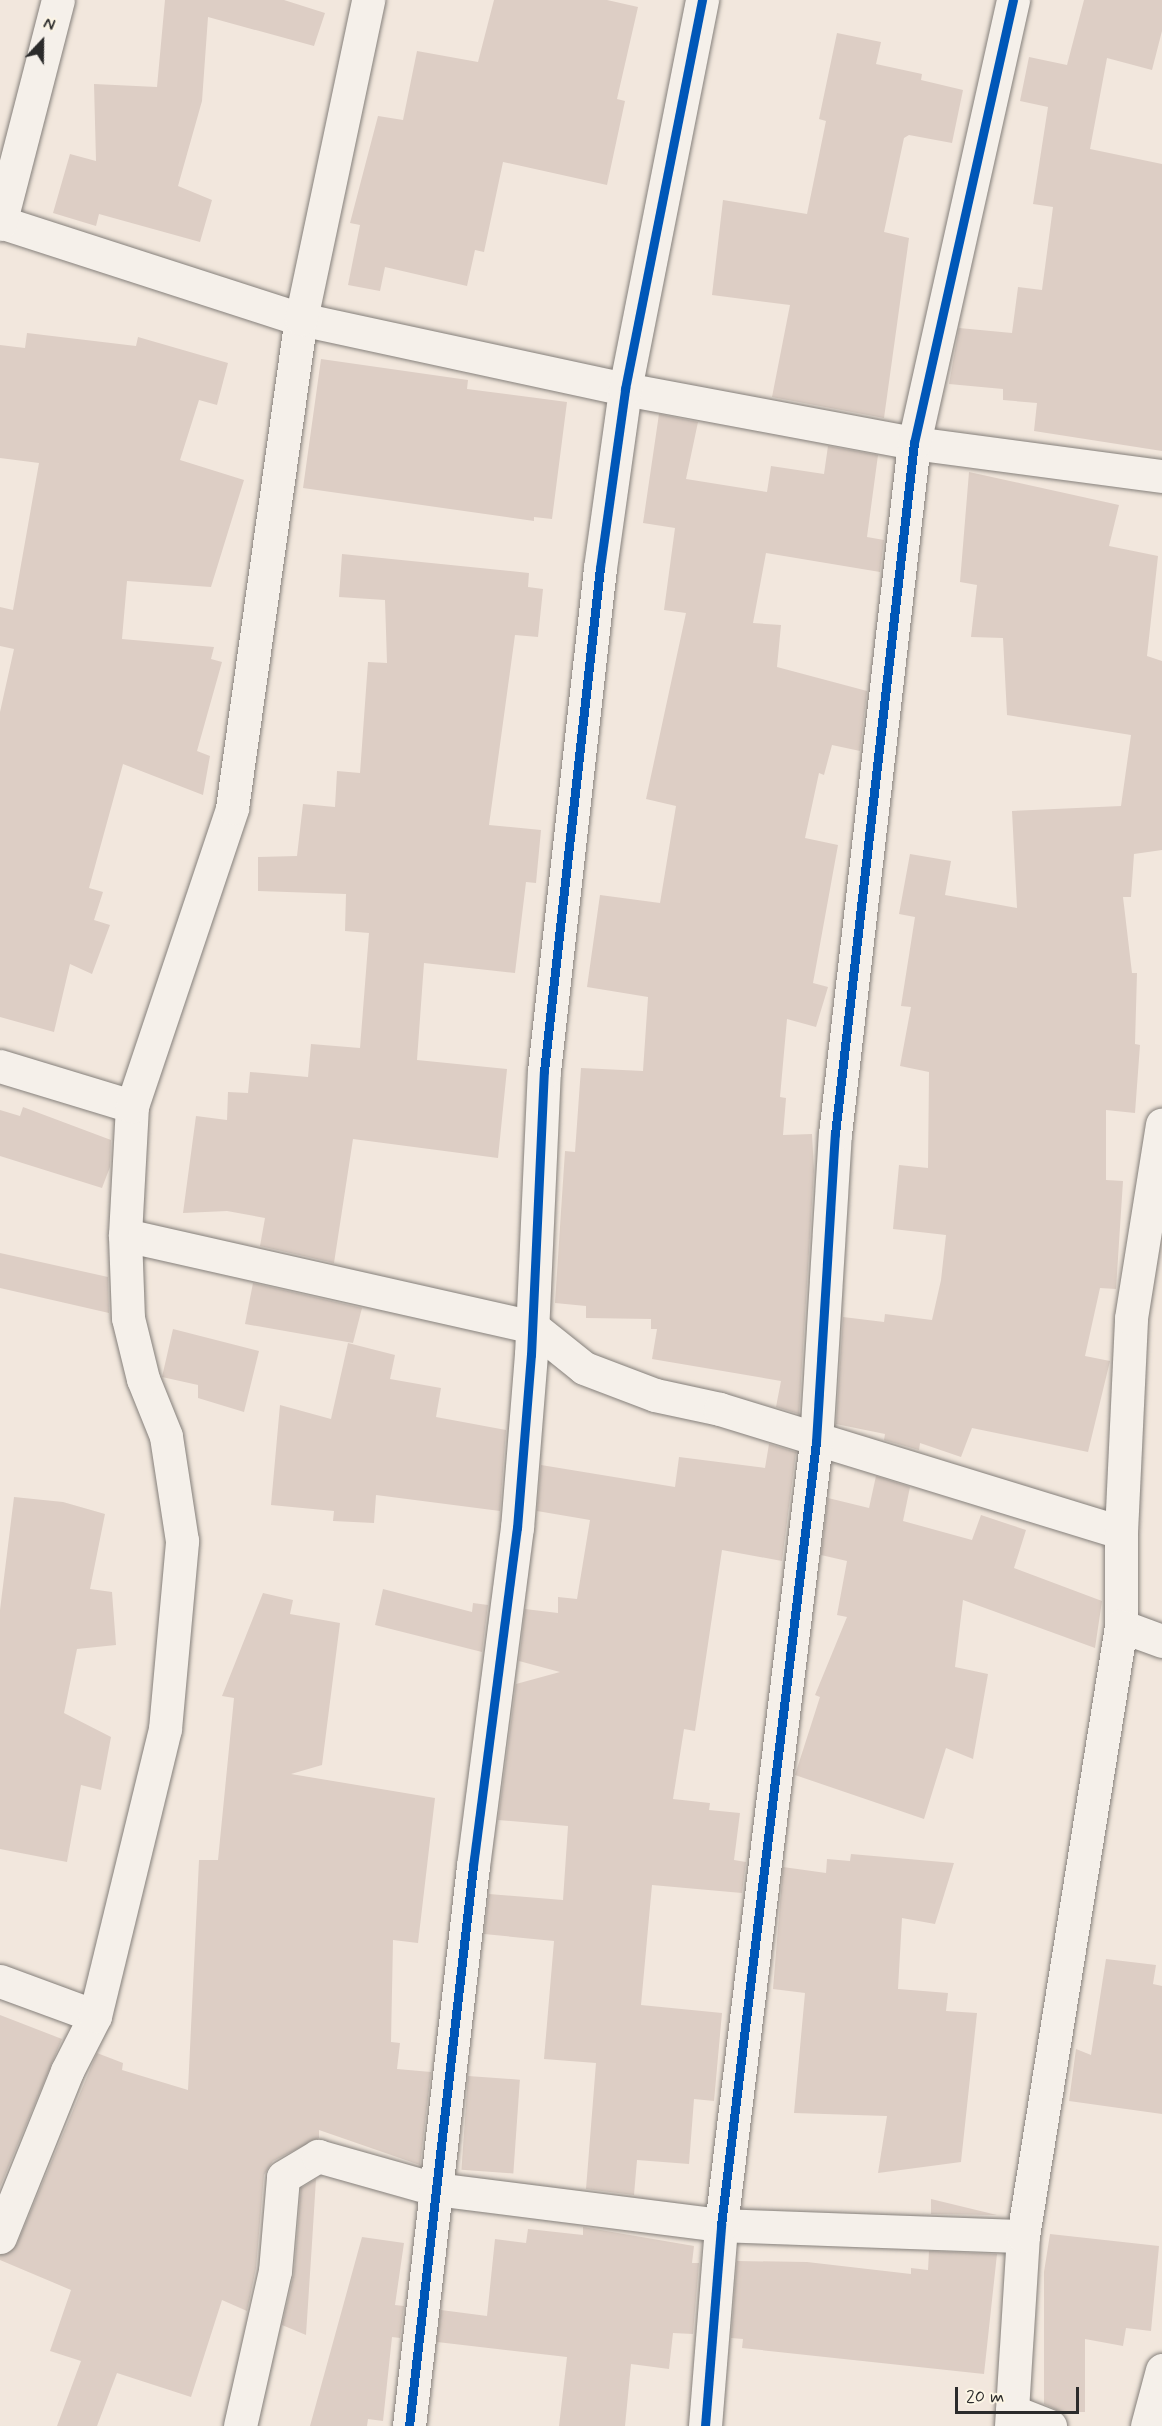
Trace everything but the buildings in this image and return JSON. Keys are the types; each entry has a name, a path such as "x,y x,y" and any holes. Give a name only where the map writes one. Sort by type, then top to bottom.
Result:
{"street":[{"path":"58,0 0,222 301,319 626,389 914,443 1162,476"},
{"path":"0,2237 67,2071 95,2016 165,1729 182,1541 166,1436 143,1378 128,1318 125,1235 132,1106 232,808 301,319 368,0"},
{"path":"409,2426 435,2189 517,1528 533,1328 544,1071 600,568 626,389 702,0"},
{"path":"705,2426 721,2225 816,1442 835,1134 914,443 1013,0"},
{"path":"0,1066 132,1106"},
{"path":"1050,2426 1012,2419 1023,2236 1121,1626 1122,1532 1131,1318 1162,1124"},
{"path":"125,1235 533,1328 584,1368 655,1395 720,1409 816,1442 899,1462 1122,1532"},
{"path":"1121,1626 1162,1641"},
{"path":"0,1980 95,2016"},
{"path":"240,2426 275,2271 283,2177 318,2156 435,2189 721,2225 1023,2236"},
{"path":"1147,2426 1162,2370"}],"cycle path":[{"path":"409,2426 473,1866 517,1528 531,1355 544,1071 600,568 625,389 702,0"},
{"path":"705,2426 721,2225 816,1442 835,1134 914,443 1013,0"}]}
